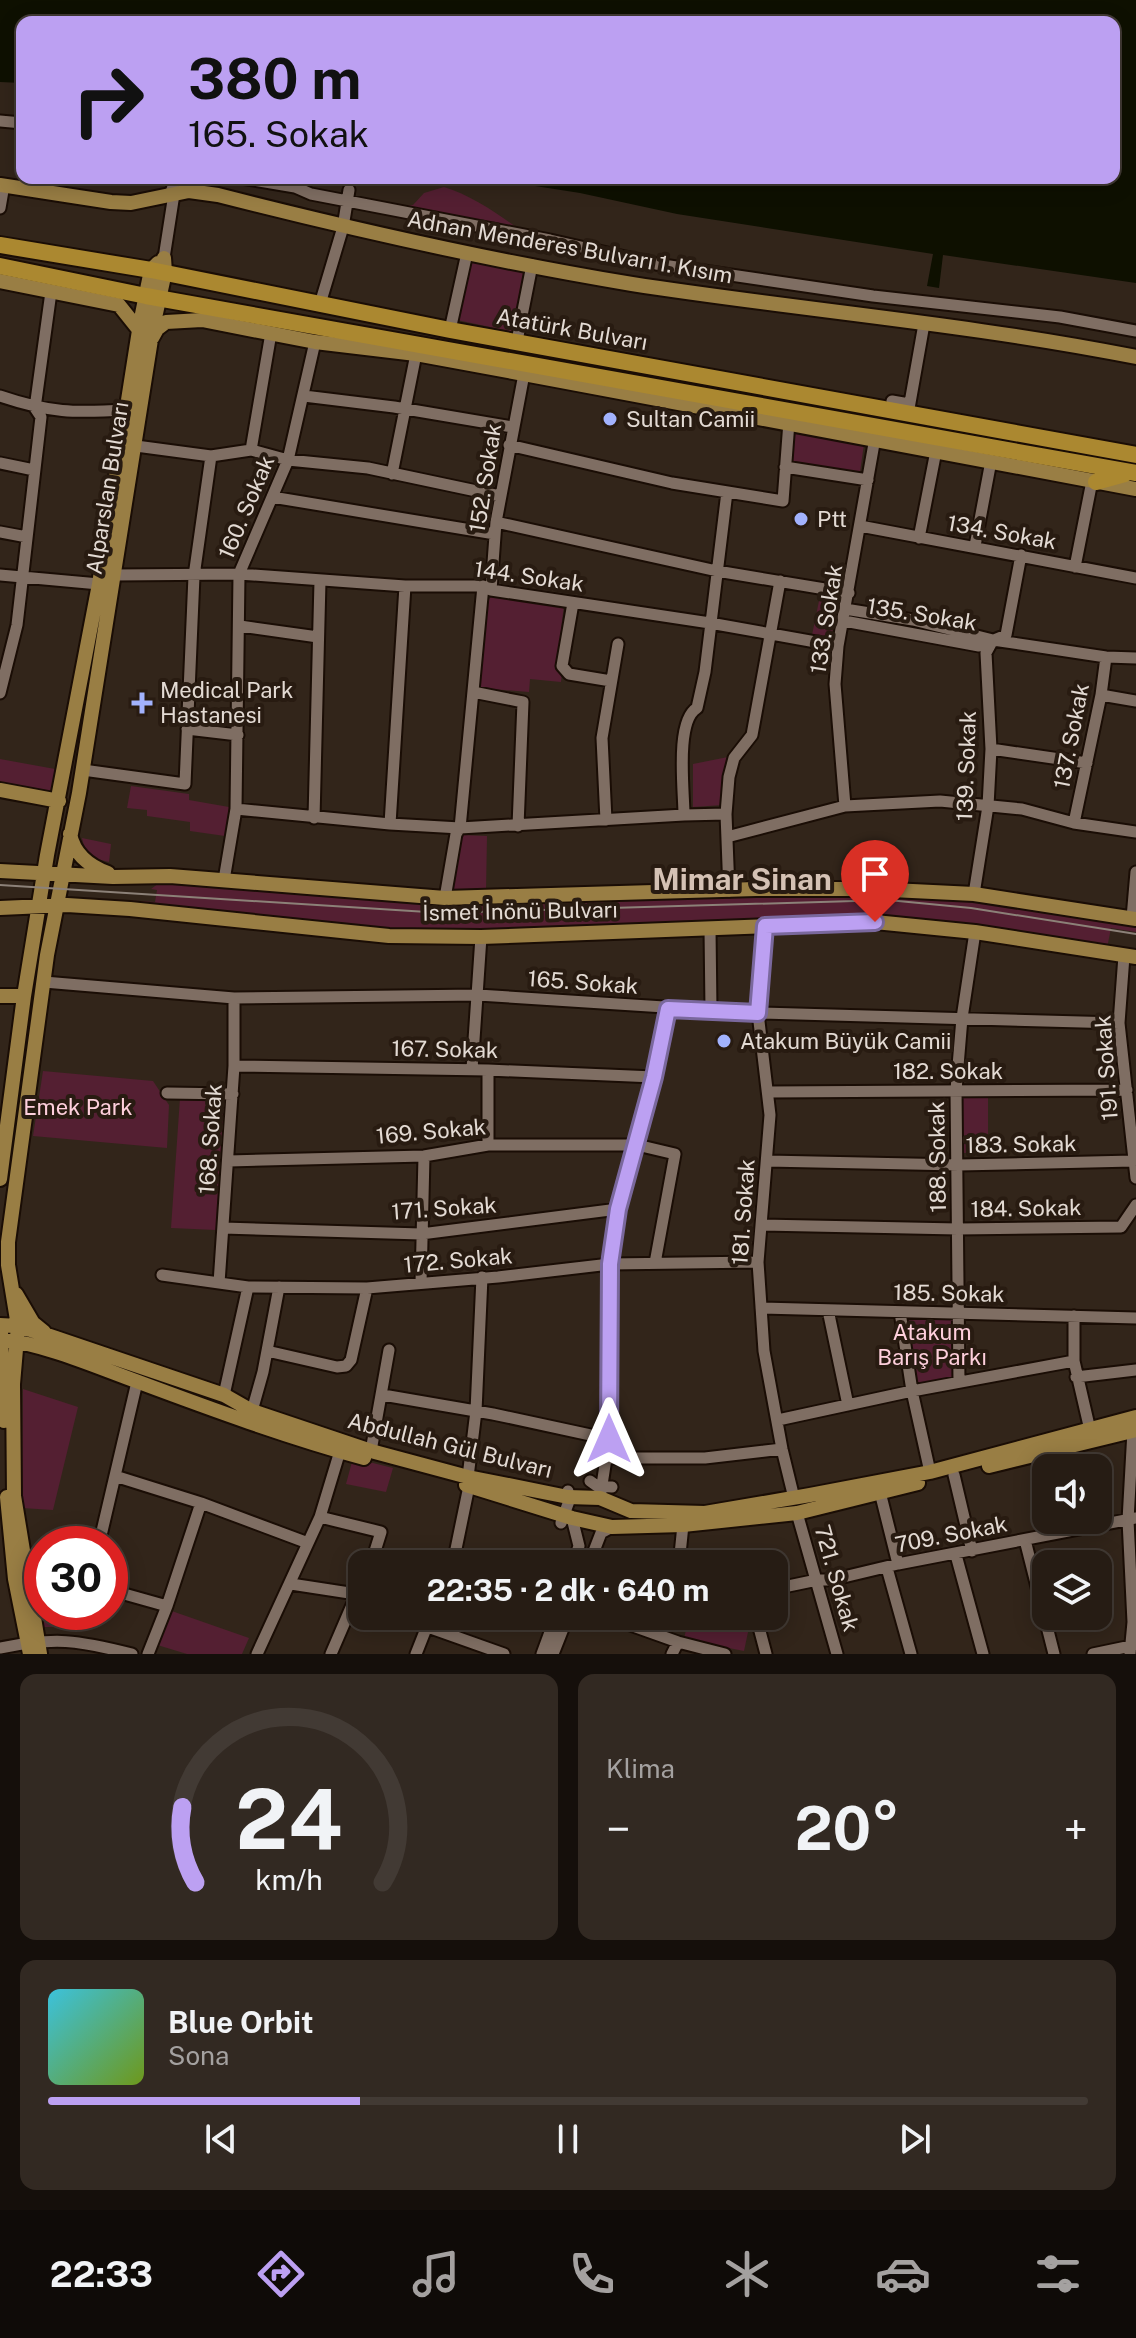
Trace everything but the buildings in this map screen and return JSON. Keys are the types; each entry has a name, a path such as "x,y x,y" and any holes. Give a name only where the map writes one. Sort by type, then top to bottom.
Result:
{"highway":[{"name":"Atatürk Bulvarı","path":"0,245 160,267 450,330 908,409 1136,455"},
{"name":"Atatürk Bulvarı","path":"0,266 1134,478"},
{"path":"1094,482 1134,478"}],"main road":[{"name":"Adnan Menderes Bulvarı 1. Kısım","path":"2,185 131,203 189,191 218,195 343,227 632,283 1016,335 1136,357"},
{"name":"Alparslan Bulvarı","path":"0,1179 32,944 99,584 126,410 160,267"},
{"path":"0,281 119,305 145,334 166,322 188,319 315,342 416,354 875,438 1094,482"},
{"name":"Alparslan Bulvarı","path":"21,1578 4,1531 2,1401 10,1230 55,906 83,770 136,446 145,334"},
{"path":"99,584 115,575"},
{"path":"0,790 59,801"},
{"path":"6,872 27,865 40,852 54,826"},
{"path":"70,834 75,849 82,857 103,872 120,877"},
{"name":"İsmet İnönü Bulvarı","path":"6,872 170,876 445,898 856,889 974,894 1134,918"},
{"name":"İsmet İnönü Bulvarı","path":"0,908 55,906 130,909 389,936 481,937 875,922 975,932 1130,956"},
{"path":"0,908 17,912 25,918 30,926 32,944"},
{"path":"0,996 24,996"},
{"path":"10,1279 29,1316 47,1335"},
{"name":"Alparslan Bulvarı","path":"5,1331 13,1384 14,1496 21,1578 33,1647"},
{"name":"Abdullah Gül Bulvarı","path":"5,1331 47,1335 224,1395 252,1411 469,1481 565,1519 612,1527 683,1525 796,1505 1090,1430 1135,1426"},
{"name":"Abdullah Gül Bulvarı","path":"5,1331 137,1382 340,1451 469,1481 568,1494 605,1491 631,1511 705,1513 796,1505"},
{"name":"Abdullah Gül Bulvarı","path":"811,1502 880,1492 954,1475 1135,1426"}],"street":[{"path":"160,267 174,184"},
{"path":"277,184 311,194 536,237 656,264 845,292 1060,317 1136,331"},
{"path":"0,208 2,185"},
{"path":"320,304 348,200"},
{"path":"450,330 467,253"},
{"path":"518,336 532,265"},
{"path":"0,693 17,625 41,417 35,408 51,292"},
{"path":"892,401 908,409 924,324"},
{"path":"251,450 271,333"},
{"name":"160. Sokak","path":"224,880 236,809 239,574 288,460 315,342"},
{"path":"392,474 416,354"},
{"name":"152. Sokak","path":"445,898 456,834 460,828 473,692 500,496 524,374"},
{"path":"0,396 35,408 82,413 126,410"},
{"path":"304,396 512,427"},
{"path":"509,445 672,483 783,501 789,422"},
{"name":"133. Sokak","path":"845,806 835,684 838,646 875,438"},
{"path":"136,446 211,456 251,450 288,460 368,468 500,496"},
{"path":"919,538 936,451"},
{"path":"83,770 185,784 194,576 211,456"},
{"path":"975,546 991,461"},
{"path":"0,463 34,470"},
{"path":"785,467 868,480"},
{"path":"1075,567 1094,482"},
{"path":"684,815 686,721 689,713 697,708 705,672 727,492"},
{"path":"272,497 496,528 849,593"},
{"name":"134. Sokak","path":"860,526 1136,578"},
{"path":"0,532 27,537"},
{"path":"993,640 1006,635 1021,555"},
{"name":"144. Sokak","path":"115,575 239,574 405,586 487,588 838,646"},
{"path":"0,575 99,584"},
{"path":"314,818 320,581"},
{"path":"729,891 726,814 731,766 752,735 780,581"},
{"path":"390,824 405,586"},
{"path":"573,603 562,666 569,674 611,681"},
{"name":"135. Sokak","path":"845,615 913,620 993,640 1106,657 1136,658"},
{"path":"240,626 318,637"},
{"name":"139. Sokak","path":"974,894 988,806 991,749 986,653 993,640"},
{"path":"606,820 602,738 618,644"},
{"name":"137. Sokak","path":"1074,823 1106,657"},
{"path":"473,692 523,702 518,826"},
{"path":"1101,695 1136,701"},
{"path":"187,729 238,735"},
{"path":"991,749 1087,763"},
{"path":"727,837 845,806 940,801 1022,809 1074,823 1136,832"},
{"path":"236,809 460,828 726,814"},
{"path":"1134,918 1136,872"},
{"name":"181. Sokak","path":"765,926 758,1013 770,1115 758,1262 764,1351 796,1505"},
{"path":"710,929 711,1010"},
{"name":"188. Sokak","path":"959,1382 956,1090 962,1018 975,932"},
{"path":"472,1069 481,937"},
{"name":"191. Sokak","path":"1130,956 1119,1023 1136,1178"},
{"name":"165. Sokak","path":"44,982 234,998 478,995 758,1013 1119,1023"},
{"name":"168. Sokak","path":"219,1283 233,1094 234,998"},
{"path":"605,1491 609,1439 610,1264 618,1209 654,1077 668,1009"},
{"name":"167. Sokak","path":"234,1066 472,1069 654,1077"},
{"path":"488,1070 488,1145"},
{"name":"182. Sokak","path":"769,1092 1127,1090"},
{"path":"167,1093 233,1094"},
{"name":"169. Sokak","path":"229,1161 424,1156 488,1145 637,1145 675,1154 655,1263"},
{"path":"421,1283 424,1156"},
{"name":"183. Sokak","path":"767,1161 959,1165 1133,1161"},
{"name":"184. Sokak","path":"761,1225 958,1229 1121,1227 1136,1205"},
{"name":"171. Sokak","path":"223,1228 421,1234 618,1209"},
{"name":"172. Sokak","path":"162,1275 248,1287 367,1288 610,1264 758,1262"},
{"path":"456,1549 469,1481 476,1411 482,1277"},
{"path":"224,1395 248,1287"},
{"path":"252,1411 279,1287"},
{"path":"267,1351 322,1364 346,1366 351,1360 367,1288"},
{"name":"185. Sokak","path":"761,1308 1136,1318"},
{"path":"828,1310 848,1405"},
{"path":"900,1312 912,1391 930,1472"},
{"path":"1074,1316 1076,1377 1090,1430"},
{"path":"371,1451 389,1350"},
{"path":"778,1420 1074,1361"},
{"path":"1076,1377 1136,1370"},
{"path":"103,1526 137,1382"},
{"path":"383,1395 609,1439"},
{"path":"1093,1654 1132,1648 1135,1426"},
{"path":"607,1458 705,1458 782,1449"},
{"path":"257,1654 320,1517 340,1451"},
{"path":"954,1475 972,1551"},
{"path":"115,1476 201,1503 308,1543"},
{"path":"590,1481 605,1491"},
{"path":"880,1492 911,1654"},
{"path":"568,1494 565,1519 579,1546 578,1550"},
{"path":"148,1654 201,1503"},
{"name":"721. Sokak","path":"796,1505 837,1654"},
{"path":"320,1517 381,1532 375,1550"},
{"name":"709. Sokak","path":"788,1586 1132,1519"},
{"path":"680,1550 683,1525"},
{"path":"595,1550 601,1533 612,1527"},
{"path":"575,1538 598,1544"},
{"path":"1025,1540 1054,1654"},
{"path":"956,1555 983,1654"},
{"path":"291,1584 348,1593"},
{"path":"128,1595 167,1606"},
{"path":"331,1654 348,1613"},
{"path":"416,1654 426,1630"},
{"path":"448,1630 504,1654"},
{"path":"542,1654 551,1630"},
{"path":"553,1654 562,1630"},
{"path":"644,1630 725,1654"},
{"path":"760,1630 766,1654"},
{"path":"0,1648 79,1641 132,1654"},
{"path":"672,1654 678,1642"}],"green space":[{"path":"444,187 482,204 517,228 515,240 393,217 396,207 413,205 424,193"},
{"path":"469,262 526,272 514,332 457,320"},
{"path":"791,432 864,444 860,472 788,461"},
{"path":"820,596 838,599 832,633 827,637 812,635"},
{"path":"491,597 564,605 557,663 562,671 561,682 530,679 529,692 479,688 485,605"},
{"path":"728,757 723,805 693,807 693,764"},
{"path":"0,759 55,769 51,791 0,782"},
{"path":"131,786 189,794 189,800 229,807 225,836 190,831 190,822 147,816 147,810 127,808"},
{"path":"460,835 487,836 486,891 452,892 450,889"},
{"path":"82,838 111,844 109,862 91,855"},
{"path":"163,880 427,902 867,888 1136,920 1136,932 1111,928 1107,948 918,919 836,916 419,931 75,900 76,897 155,902 157,890 151,889"},
{"name":"Emek Park","path":"43,1071 153,1081 169,1105 167,1148 33,1136"},
{"path":"960,1093 988,1093 988,1153 960,1153"},
{"path":"180,1098 224,1100 216,1230 171,1228"},
{"name":"Atakum Barış Parkı","path":"900,1312 957,1312 959,1382 912,1391"},
{"path":"23,1389 78,1407 53,1510 22,1508"},
{"path":"353,1458 393,1468 386,1492 346,1484"},
{"path":"166,1609 249,1638 242,1654 187,1654 154,1644"},
{"path":"686,1630 748,1630 744,1651 684,1639"}],"shaded area":[{"path":"0,0 1136,0 1136,283 943,255 939,288 927,286 933,254 677,214 522,184 1120,184 1120,16 16,16 16,83 0,82"}],"tram line":[{"path":"0,885 443,913 888,900 971,908 1136,934"}],"place":[{"name":"Sultan Camii","path":"610,419"},
{"name":"Ptt","path":"801,519"},
{"name":"Medical Park Hastanesi","path":"142,703"},
{"name":"Atakum Büyük Camii","path":"724,1041"}],"district":[{"name":"Mimar Sinan","path":"742,880"}],"route":[{"path":"609,1439 610,1264 618,1209 637,1145 668,1009 758,1013 765,926 875,922"}]}
